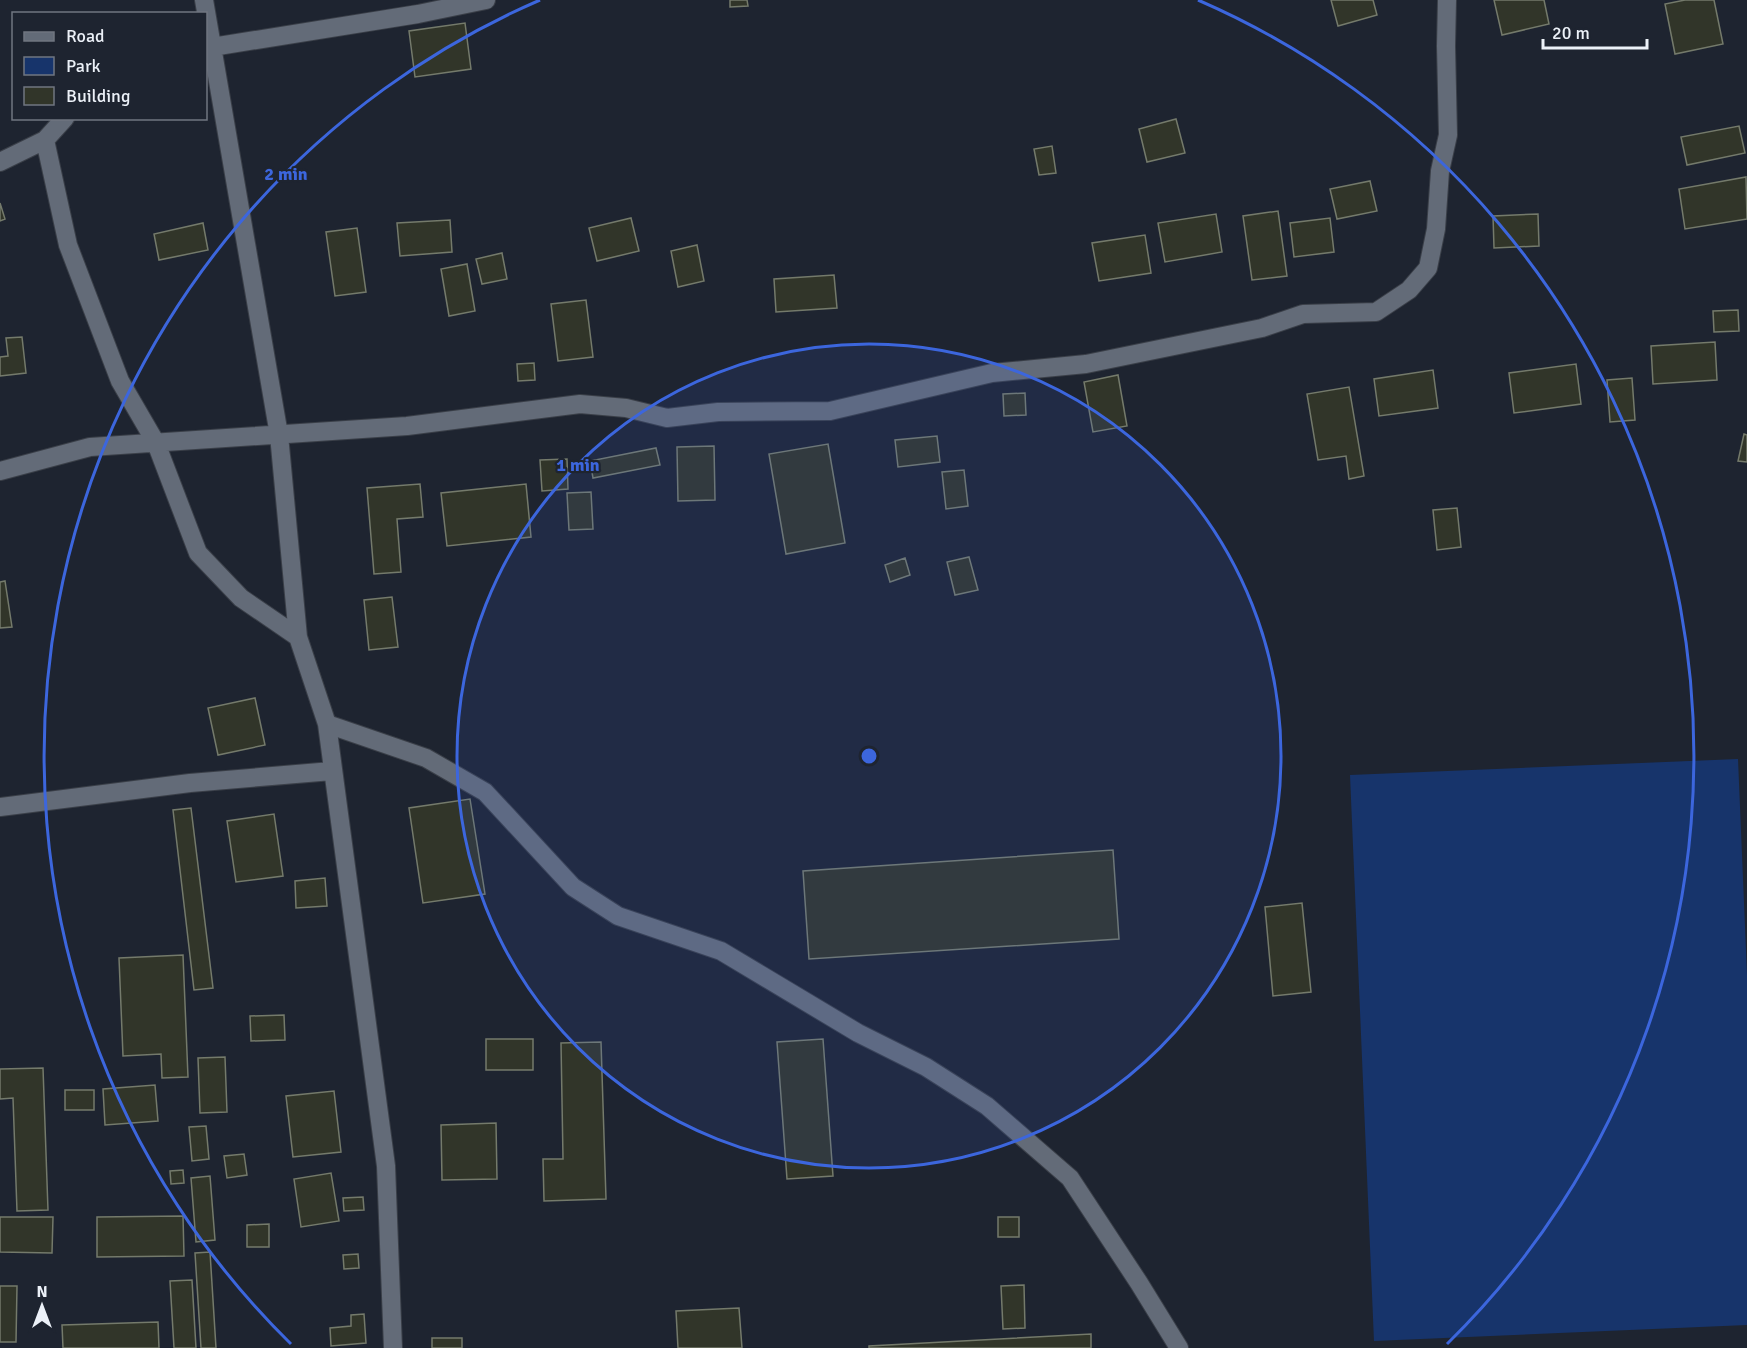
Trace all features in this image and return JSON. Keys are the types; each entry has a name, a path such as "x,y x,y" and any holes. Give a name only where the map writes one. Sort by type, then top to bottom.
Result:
{"street":[{"path":"209,48 418,14 486,0"},
{"path":"0,471 90,447 407,426 580,404 626,408 667,418 718,412 830,411 992,373 1086,364 1262,328 1303,314 1376,312 1409,290 1428,268 1436,229 1440,171 1448,135 1447,0"},
{"path":"207,29 279,435 298,637 327,724 386,1166 393,1348"},
{"path":"0,162 45,140 63,120"},
{"path":"45,140 68,245 120,381 156,443 198,553 241,598 298,637"},
{"path":"327,724 426,758 485,792 573,887 618,916 721,951 858,1034 926,1067 987,1106 1070,1178 1179,1348"},
{"path":"0,807 190,783 332,771"}],"green space":[{"path":"1738,759 1747,975 1747,1325 1374,1341 1350,775"}],"building":[{"path":"730,0 747,0 748,6 730,7"},
{"path":"1331,0 1373,0 1377,15 1338,26"},
{"path":"1494,0 1544,0 1549,24 1502,35"},
{"path":"1685,0 1714,0 1723,44 1675,54 1665,4"},
{"path":"465,23 471,69 415,77 409,31"},
{"path":"1176,119 1185,153 1147,162 1139,129"},
{"path":"1739,126 1745,153 1687,165 1681,137"},
{"path":"1052,146 1056,173 1039,175 1034,149"},
{"path":"1746,177 1747,219 1685,229 1679,189"},
{"path":"1370,181 1377,211 1337,219 1330,189"},
{"path":"0,203 5,219 0,221"},
{"path":"1278,211 1287,276 1252,280 1243,216"},
{"path":"1216,214 1222,252 1165,262 1158,223"},
{"path":"1538,214 1539,246 1494,248 1493,216"},
{"path":"631,218 639,251 597,261 589,228"},
{"path":"1330,218 1334,252 1294,257 1290,223"},
{"path":"450,220 452,252 400,256 397,223"},
{"path":"203,223 208,250 159,260 154,234"},
{"path":"357,228 366,292 335,296 326,232"},
{"path":"1145,235 1151,273 1099,281 1092,243"},
{"path":"697,245 704,281 678,287 671,251"},
{"path":"502,253 507,279 482,284 476,259"},
{"path":"467,264 475,311 449,316 441,269"},
{"path":"834,275 837,308 776,312 774,279"},
{"path":"586,300 593,357 558,361 551,304"},
{"path":"1738,310 1739,331 1714,332 1713,311"},
{"path":"22,337 26,373 0,376 0,357 8,356 6,338"},
{"path":"1715,342 1717,380 1653,384 1651,346"},
{"path":"534,363 535,380 518,381 517,364"},
{"path":"1576,364 1581,404 1514,413 1509,373"},
{"path":"1433,370 1438,408 1379,416 1374,379"},
{"path":"1118,375 1127,426 1093,432 1084,382"},
{"path":"1632,378 1635,420 1610,422 1607,380"},
{"path":"1349,387 1364,476 1349,479 1346,456 1318,460 1307,394"},
{"path":"1025,393 1026,415 1004,416 1003,394"},
{"path":"1744,434 1747,435 1747,462 1738,461"},
{"path":"937,436 940,462 898,467 895,440"},
{"path":"828,444 845,543 786,554 769,454"},
{"path":"714,446 715,500 678,501 677,447"},
{"path":"656,448 660,465 593,478 590,461"},
{"path":"567,459 568,489 542,491 540,460"},
{"path":"964,470 968,506 946,509 942,472"},
{"path":"420,484 423,517 397,519 401,572 374,574 367,488"},
{"path":"526,484 531,537 447,546 441,493"},
{"path":"591,492 593,529 569,530 567,493"},
{"path":"1457,508 1461,547 1437,550 1433,510"},
{"path":"969,557 978,590 955,595 947,562"},
{"path":"905,558 910,575 890,582 885,565"},
{"path":"5,581 12,627 0,628 0,582"},
{"path":"392,597 398,647 369,650 364,600"},
{"path":"255,698 265,745 218,755 208,708"},
{"path":"470,799 485,894 423,903 409,808"},
{"path":"191,808 213,988 194,990 173,810"},
{"path":"274,814 283,876 236,882 227,821"},
{"path":"1113,850 1119,939 809,959 803,871"},
{"path":"325,878 327,906 296,908 295,881"},
{"path":"1302,903 1311,992 1273,996 1265,907"},
{"path":"183,955 188,1077 162,1078 161,1054 123,1056 119,958"},
{"path":"284,1015 285,1040 251,1041 250,1016"},
{"path":"486,1039 533,1039 533,1070 486,1070"},
{"path":"823,1039 833,1176 787,1179 777,1042"},
{"path":"601,1042 606,1199 544,1201 543,1159 563,1159 561,1043"},
{"path":"225,1057 227,1112 200,1113 198,1058"},
{"path":"43,1068 48,1210 17,1211 13,1098 0,1099 0,1069"},
{"path":"155,1085 158,1121 105,1125 103,1089"},
{"path":"65,1090 94,1090 94,1110 65,1110"},
{"path":"334,1091 341,1152 293,1157 286,1096"},
{"path":"496,1123 497,1179 442,1180 441,1125"},
{"path":"206,1126 209,1159 192,1161 189,1127"},
{"path":"244,1154 247,1175 227,1178 224,1156"},
{"path":"183,1170 184,1183 171,1184 170,1171"},
{"path":"331,1173 339,1221 301,1227 294,1179"},
{"path":"210,1176 215,1240 196,1242 191,1178"},
{"path":"363,1197 364,1210 344,1211 343,1198"},
{"path":"183,1216 184,1256 97,1257 97,1217"},
{"path":"0,1217 53,1217 52,1253 0,1252"},
{"path":"998,1217 1019,1217 1019,1237 998,1237"},
{"path":"269,1224 269,1247 247,1247 247,1225"},
{"path":"210,1252 216,1348 201,1348 195,1253"},
{"path":"358,1254 359,1268 344,1269 343,1255"},
{"path":"192,1280 196,1348 174,1348 170,1281"},
{"path":"1024,1285 1025,1328 1003,1329 1001,1286"},
{"path":"0,1286 17,1286 16,1342 0,1342"},
{"path":"739,1308 742,1348 678,1348 676,1311"},
{"path":"364,1314 366,1343 331,1346 330,1328 351,1326 351,1315"},
{"path":"158,1322 159,1348 63,1348 62,1325"},
{"path":"1091,1334 1091,1348 869,1348 869,1346"},
{"path":"432,1338 462,1338 462,1348 432,1348"}]}
